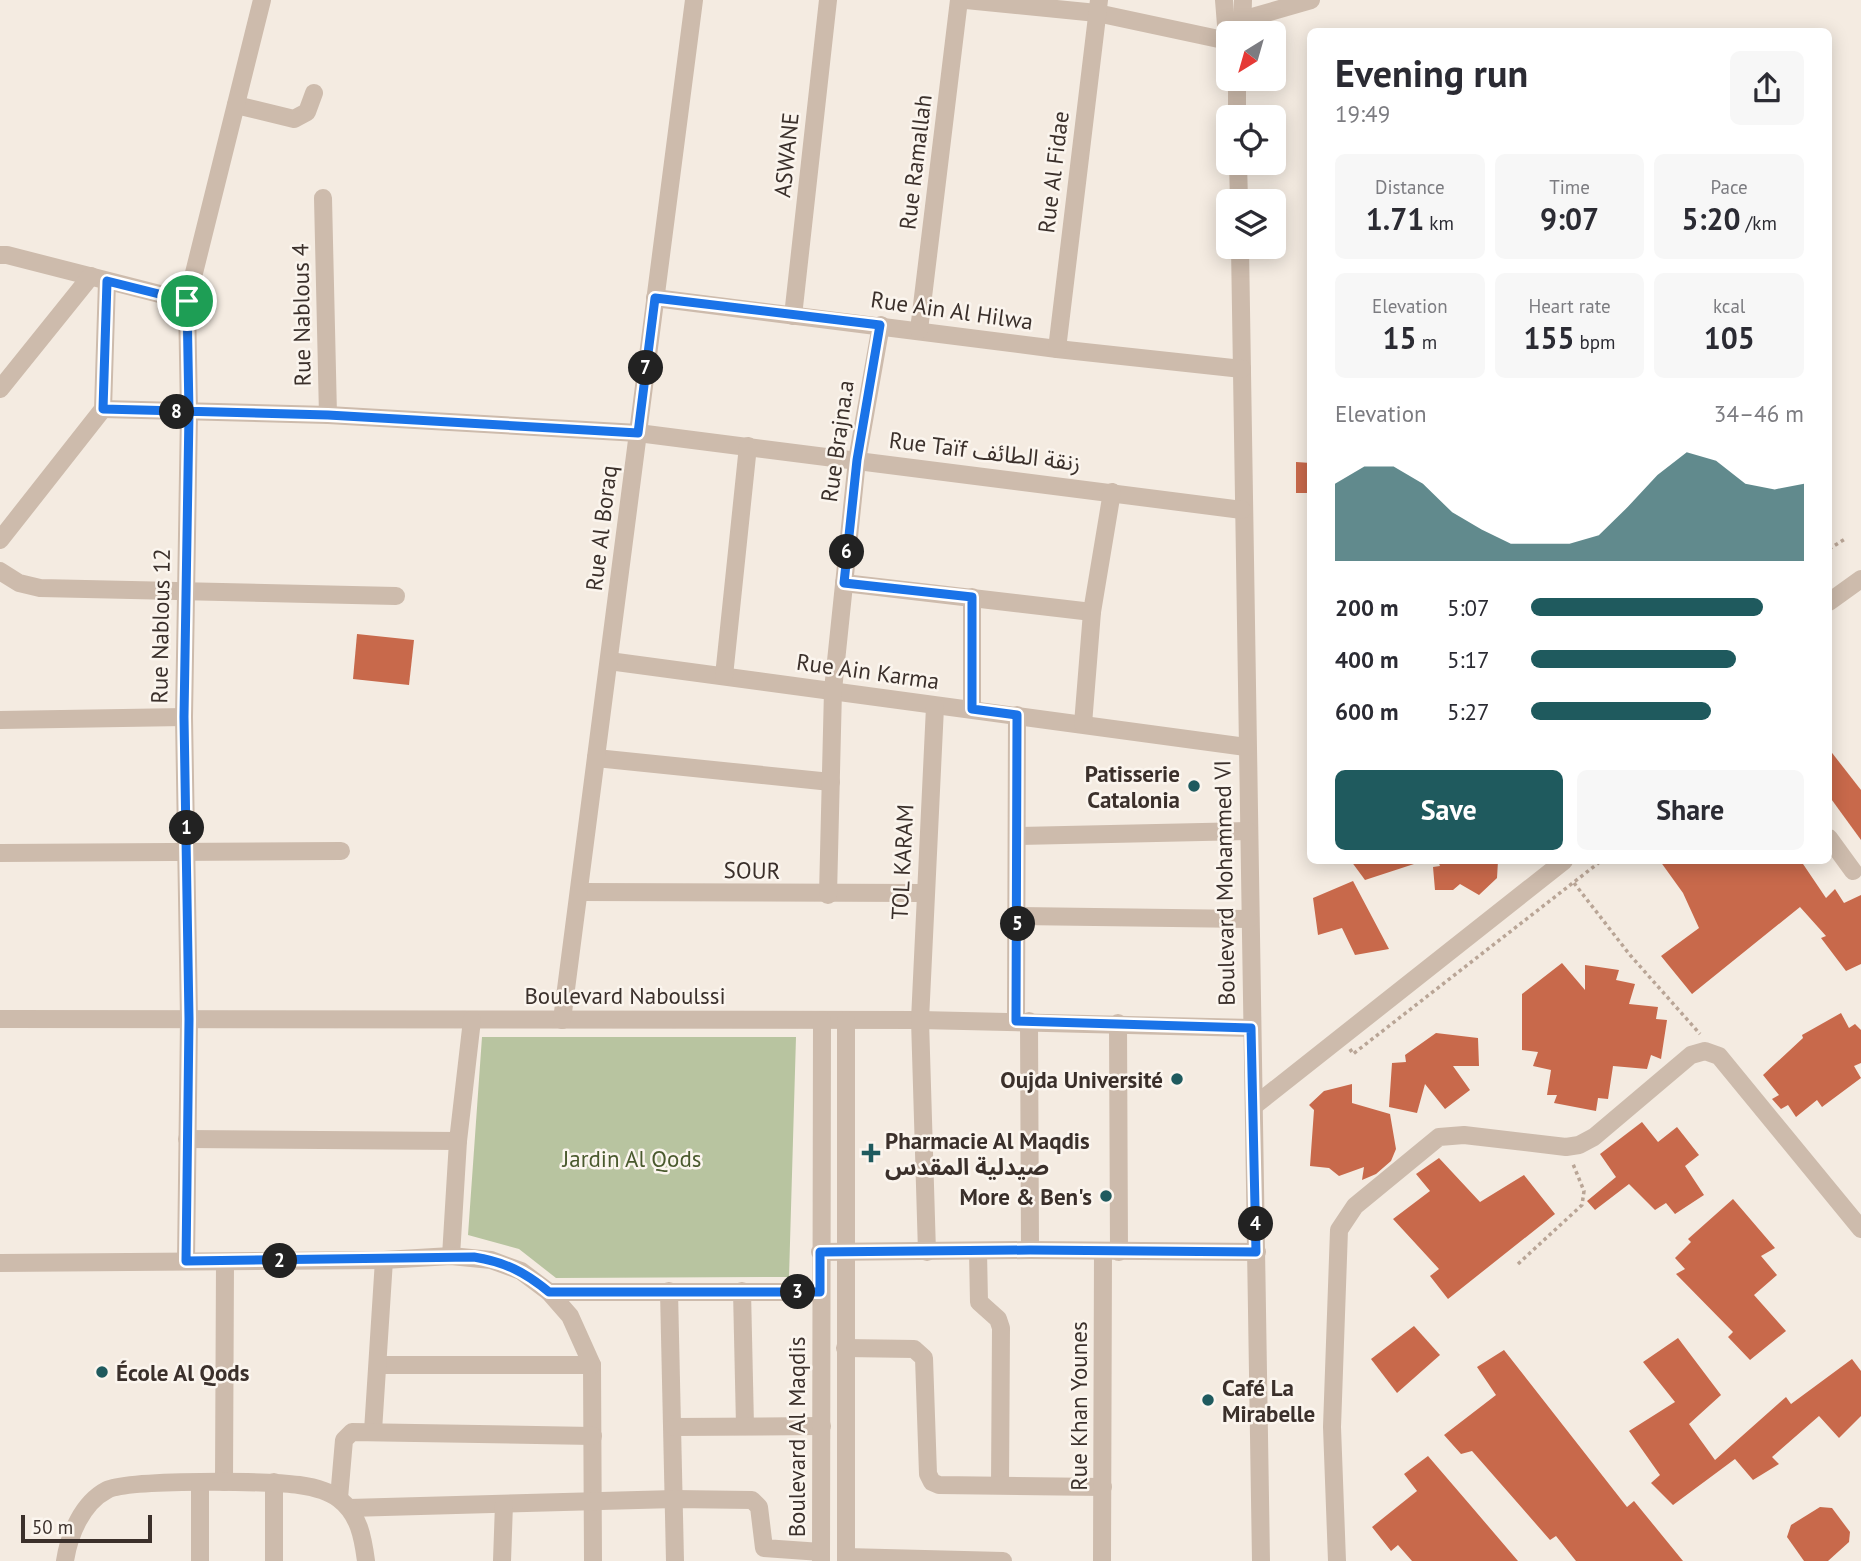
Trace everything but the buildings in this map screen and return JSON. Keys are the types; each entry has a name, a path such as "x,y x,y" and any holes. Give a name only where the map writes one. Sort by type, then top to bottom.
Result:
{"street":[{"name":"Rue Nablous 12","path":"186,1261 189,1019 184,717 189,413 187,301 262,0"},
{"name":"Rue Al Boraq","path":"562,1020 694,0"},
{"name":"ASWANE","path":"793,316 828,0"},
{"name":"Rue Ramallah","path":"919,330 960,0"},
{"path":"966,0 1098,6 1216,33"},
{"path":"1224,0 1229,21"},
{"path":"1237,21 1243,0"},
{"path":"1267,21 1311,0"},
{"name":"Rue Al Fidae","path":"1057,349 1098,6"},
{"path":"236,105 294,119 307,112 313,93"},
{"name":"Rue Nablous 4","path":"103,409 328,415 323,198"},
{"path":"0,256 187,301"},
{"name":"Boulevard Mohammed VI","path":"1240,259 1242,510 1251,1028 1255,1106 1261,1561"},
{"path":"0,389 99,279"},
{"path":"0,540 103,409 99,279"},
{"name":"Rue Ain Al Hilwa","path":"655,298 1057,349 1242,369"},
{"name":"Rue Brajna.a","path":"828,895 832,691 857,460 880,325"},
{"name":"Rue Taïf زنقة الطائف","path":"328,415 638,433 1242,510"},
{"path":"724,676 748,446"},
{"path":"1083,723 1092,612 1112,492"},
{"path":"0,570 19,583 40,588 185,589 396,596"},
{"path":"1832,600 1861,579"},
{"path":"844,583 1092,612"},
{"path":"972,597 972,709"},
{"name":"Rue Ain Karma","path":"609,661 1246,747"},
{"name":"TOL KARAM","path":"927,1252 920,1020 935,707"},
{"path":"1017,715 1018,916 1030,1250"},
{"path":"0,720 184,717"},
{"path":"596,758 831,782"},
{"path":"1019,836 1248,831"},
{"path":"1832,842 1853,871"},
{"path":"0,853 341,851"},
{"path":"1255,1106 1560,864"},
{"name":"SOUR","path":"579,892 828,895 924,893"},
{"path":"1018,916 1249,919"},
{"name":"Boulevard Naboulssi","path":"0,1019 920,1020 1251,1028"},
{"path":"451,1256 458,1141 472,1020"},
{"name":"Boulevard Al Maqdis","path":"821,1556 822,1020"},
{"path":"846,1020 846,1559 1003,1561"},
{"name":"Rue Khan Younes","path":"1102,1561 1118,1023"},
{"path":"1337,1561 1332,1427 1339,1230 1354,1206 1439,1137 1464,1135 1566,1147 1579,1145 1594,1137 1691,1055 1705,1051 1719,1056 1861,1229"},
{"path":"187,1139 458,1141"},
{"path":"978,1251 979,1303 998,1319 1000,1328 1000,1485"},
{"path":"820,1252 1256,1252"},
{"path":"0,1263 384,1260 451,1256 502,1262 521,1270 549,1292 570,1315 592,1365 593,1561"},
{"path":"373,1431 384,1260"},
{"path":"224,1482 225,1262"},
{"path":"669,1291 675,1561"},
{"path":"742,1291 745,1426"},
{"path":"549,1292 820,1292"},
{"path":"845,1348 914,1349 920,1352 923,1358 928,1474 932,1482 1103,1486"},
{"path":"378,1365 592,1365"},
{"path":"674,1427 821,1426"},
{"path":"344,1503 346,1435 373,1431 593,1436"},
{"path":"274,1482 274,1561"},
{"path":"65,1561 69,1539 76,1525 105,1490 127,1485 274,1482 322,1489 344,1503 359,1525 366,1561"},
{"path":"200,1483 200,1561"},
{"path":"344,1503 504,1504 594,1500 752,1500 759,1507 764,1548 821,1556"},
{"path":"502,1561 504,1504"}],"path":[{"path":"1832,547 1845,538"},
{"path":"1574,883 1630,955 1700,1034 1705,1051"},
{"path":"1518,1265 1582,1205 1582,1184 1566,1147"}],"green space":[{"name":"Jardin Al Qods","path":"482,1037 796,1037 789,1277 556,1278 519,1249 468,1235"}],"place":[{"name":"Patisserie Catalonia","path":"1194,786"},
{"name":"Oujda Université","path":"1177,1079"},
{"name":"Pharmacie Al Maqdis صيدلية المقدس","path":"871,1153"},
{"name":"More & Ben's","path":"1106,1196"},
{"name":"École Al Qods","path":"102,1372"},
{"name":"Café La Mirabelle","path":"1208,1400"}],"route":[{"path":"187,301 107,281 103,409 189,413 328,415 638,433 655,298 880,325 857,460 844,583 972,597 972,709 1017,715 1019,836 1016,1021 1251,1028 1255,1106 1256,1252 820,1252 820,1292 549,1292 521,1270 502,1262 474,1257 186,1261 189,1019 184,717 189,413 187,301"}]}
